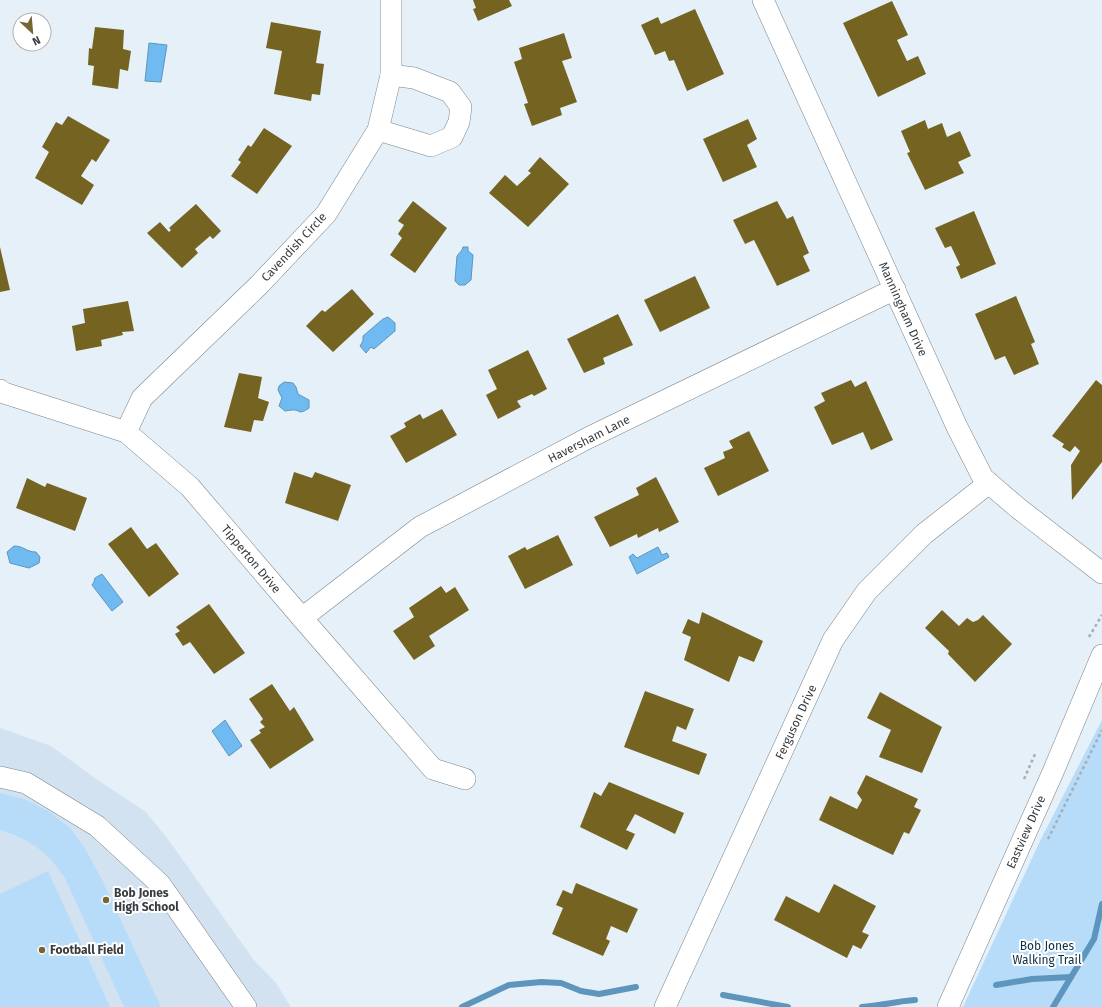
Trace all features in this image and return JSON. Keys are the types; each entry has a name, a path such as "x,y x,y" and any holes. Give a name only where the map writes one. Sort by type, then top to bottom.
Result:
{"street":[{"name":"Cavendish Circle","path":"126,432 142,398 258,285 326,214 378,130 391,75 391,0"},
{"name":"Manningham Drive","path":"764,0 957,427 983,478 1018,508 1102,573"},
{"path":"378,130 431,146 452,137 459,122 461,107 450,92 414,78 391,75"},
{"name":"Haversham Lane","path":"302,618 420,527 588,438 894,289"},
{"name":"Tipperton Drive","path":"0,390 4,393 48,408 126,432 190,487 433,768 465,779"},
{"name":"Ferguson Drive","path":"665,1007 833,640 867,591 924,534 989,483"},
{"name":"Eastview Drive","path":"948,1007 1102,656"},
{"path":"0,777 26,783 97,826 160,884 246,1007"}],"path":[{"path":"1048,840 1102,730"}],"shaded area":[{"name":"Bob Jones High School","path":"0,728 51,746 99,781 146,812 170,842 253,959 276,983 291,1007 0,1007"}],"green space":[{"name":"Bob Jones Walking Trail","path":"1102,720 1102,1007 963,1007 1040,841"},
{"path":"0,793 24,799 48,811 70,828 87,852 103,882 161,1007 124,1007 65,878 59,869 45,854 29,842 0,830"},
{"name":"Football Field","path":"48,871 110,1007 0,1007 0,894"}],"water":[{"path":"149,43 167,45 161,82 145,81"},
{"path":"463,247 468,247 468,251 473,255 471,280 465,285 459,285 455,281 457,256"},
{"path":"388,317 395,323 395,331 374,349 371,347 366,353 360,346 363,341 363,336 383,319"},
{"path":"284,382 293,383 298,394 309,400 309,408 303,412 295,410 285,411 279,406 282,398 278,390 279,386"},
{"path":"14,546 36,552 40,557 39,563 29,568 10,563 7,552"},
{"path":"658,547 662,555 667,553 669,557 637,574 629,557 633,554 637,558"},
{"path":"102,574 123,602 112,611 92,585 95,578"},
{"path":"225,720 242,746 229,756 212,731"}],"building":[{"path":"473,0 509,0 512,6 478,21 473,9 476,8"},
{"path":"892,1 908,35 897,40 907,61 918,56 926,74 878,97 843,23"},
{"path":"695,9 724,74 687,91 674,60 669,61 665,51 655,55 641,25 658,17 661,24"},
{"path":"271,22 321,31 316,63 324,64 320,95 312,94 311,101 274,94 282,51 266,48"},
{"path":"95,27 124,30 123,49 131,51 128,71 120,69 118,89 92,85 94,66 88,65 89,48 92,49"},
{"path":"564,33 572,58 562,61 577,102 560,108 562,115 532,126 524,104 528,103 514,62 522,59 519,48"},
{"path":"68,116 110,140 96,162 92,159 81,176 94,185 82,205 35,178 49,152 42,147 56,122 62,125"},
{"path":"748,119 757,139 747,145 757,167 723,182 703,139"},
{"path":"925,120 928,129 942,123 947,137 960,131 971,156 958,162 964,173 925,190 907,153 910,152 901,131"},
{"path":"264,128 292,146 257,194 231,176 241,162 238,160 248,145 251,147"},
{"path":"540,157 569,184 528,227 489,193 505,175 517,186 531,173 528,171"},
{"path":"413,201 447,228 415,273 390,255 402,238 398,234 404,225 398,221"},
{"path":"777,201 787,219 793,216 809,253 803,256 810,271 777,286 754,240 745,244 733,220"},
{"path":"196,204 221,231 213,239 210,236 195,249 198,253 182,268 147,233 160,222 169,232 171,230 169,228"},
{"path":"974,211 996,264 961,279 956,267 960,265 951,246 945,248 935,228"},
{"path":"0,247 10,290 0,292"},
{"path":"695,276 710,308 660,332 644,300"},
{"path":"352,289 374,314 333,352 306,326 322,310 325,312"},
{"path":"1016,296 1035,342 1031,344 1039,364 1014,375 1005,356 995,360 975,314"},
{"path":"128,301 134,331 122,332 123,335 101,340 102,346 76,351 72,326 85,323 83,309"},
{"path":"618,314 633,345 603,358 605,364 584,373 567,339"},
{"path":"528,350 547,389 534,396 532,394 517,401 521,407 498,419 486,395 497,389 488,370"},
{"path":"239,373 262,377 258,398 269,402 263,421 254,420 251,432 224,427"},
{"path":"851,380 855,387 866,381 893,440 871,450 863,432 832,445 814,407 825,401 821,393"},
{"path":"1096,380 1102,385 1102,462 1072,500 1071,465 1080,451 1075,446 1070,452 1062,447 1064,444 1052,436"},
{"path":"442,409 457,435 406,463 390,436 406,427 404,423 420,414 423,419"},
{"path":"749,431 769,471 718,496 704,468 725,458 723,452 733,448 729,441"},
{"path":"294,472 312,478 315,472 351,485 338,521 285,503"},
{"path":"656,477 679,522 659,532 658,528 638,538 637,534 610,547 594,517 639,495 636,488"},
{"path":"27,478 45,487 47,483 87,498 75,531 16,508"},
{"path":"131,527 147,549 156,543 179,574 149,597 108,544"},
{"path":"558,535 573,565 525,589 508,556 525,547 527,550"},
{"path":"441,586 446,593 455,587 469,610 429,636 435,646 414,660 393,631 414,617 409,608"},
{"path":"209,604 245,653 214,674 190,642 183,646 175,634 180,631 176,627"},
{"path":"942,610 959,626 967,618 973,622 978,620 983,615 1012,644 975,682 948,654 949,651 925,628"},
{"path":"702,612 763,641 754,662 739,656 729,682 684,660 691,637 682,633 688,619 699,624"},
{"path":"272,684 290,711 294,707 314,740 270,769 250,740 261,733 259,730 265,727 260,722 263,719 249,699"},
{"path":"645,691 694,709 686,730 677,726 672,741 707,754 699,775 624,747"},
{"path":"880,692 942,727 922,773 879,757 891,730 867,718"},
{"path":"866,775 918,799 914,807 921,810 909,834 904,832 893,855 819,820 830,796 857,809 862,800 857,793"},
{"path":"609,782 684,813 675,834 635,814 626,830 635,834 627,850 580,827 594,792 601,796"},
{"path":"576,883 638,909 627,933 611,926 606,939 610,941 603,956 552,934 563,908 556,905 563,890 572,894"},
{"path":"834,884 876,906 862,932 869,935 861,949 853,945 847,958 774,920 786,896 819,913"}],"waterway":[{"path":"1053,1007 1094,939 1102,904"},
{"path":"996,985 1032,979 1071,977"},
{"path":"462,1007 509,985 541,982 561,983 581,991 599,994 636,987"},
{"path":"723,995 788,1007"},
{"path":"862,1007 915,1000"}],"place":[{"name":"Bob Jones High School","path":"106,900"},
{"name":"Football Field","path":"42,950"}]}
